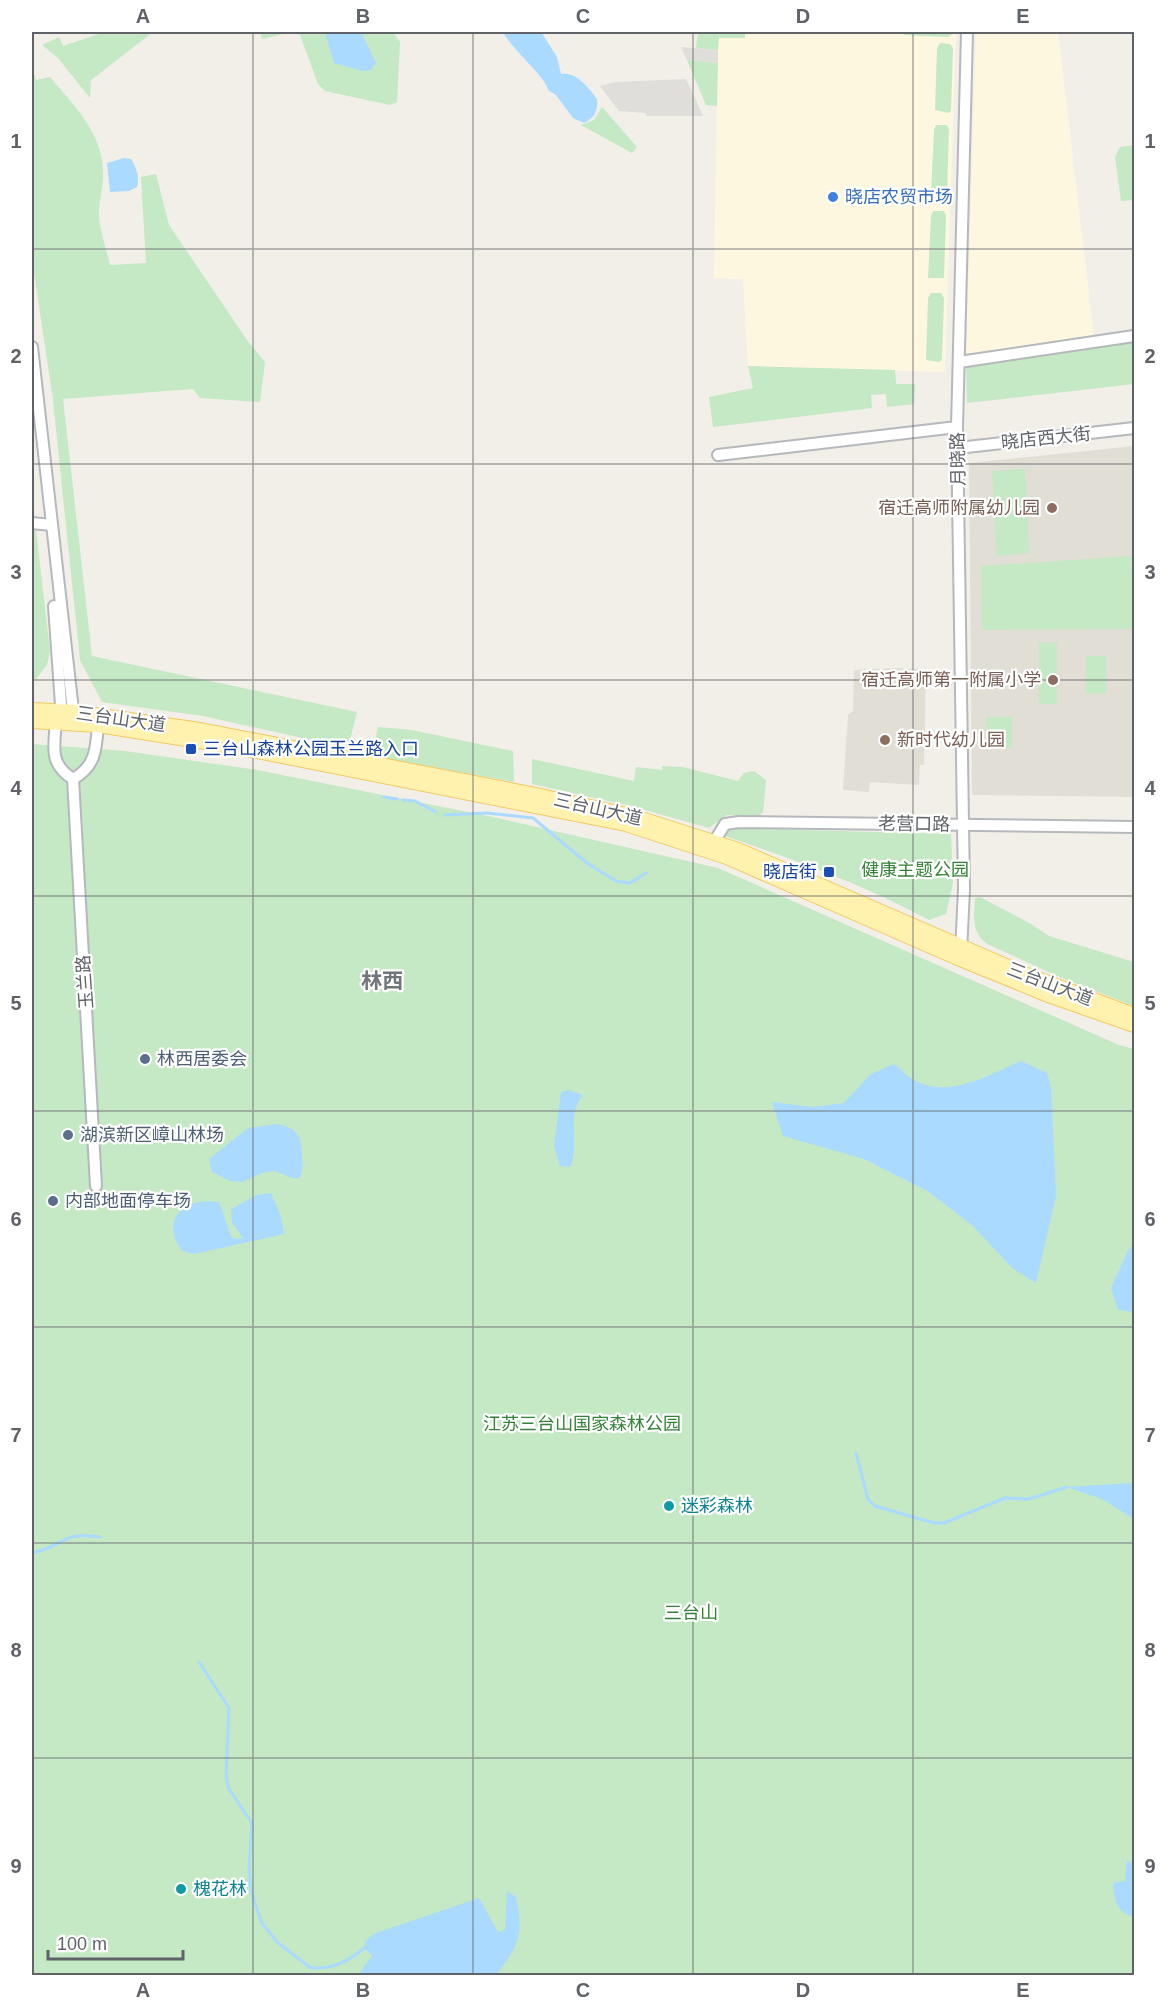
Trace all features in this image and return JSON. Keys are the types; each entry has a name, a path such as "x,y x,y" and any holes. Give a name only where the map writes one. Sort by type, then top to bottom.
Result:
{"main road":[{"name":"三台山大道","path":"32,710 98,725 237,747 626,824 711,846"},
{"name":"三台山大道","path":"32,721 66,718 244,737 632,816 711,846 960,953 1051,996 1134,1025"},
{"name":"三台山大道","path":"960,953 1134,1015"}],"street":[{"name":"月晓路","path":"960,953 962,824 957,427 967,32"},
{"path":"959,362 1134,336"},
{"path":"32,347 66,718 54,752 62,772 73,779 81,775 94,759 98,725"},
{"path":"32,400 50,524"},
{"path":"718,455 957,427"},
{"name":"晓店西大街","path":"958,448 1134,428"},
{"path":"32,523 50,524"},
{"name":"玉兰路","path":"73,779 96,1186"},
{"name":"老营口路","path":"711,846 725,824 739,822 1134,827"}],"shaded area":[{"name":"晓店农贸市场","path":"745,32 956,32 945,372 748,366 743,279 714,278 718,38 745,37"},
{"path":"976,32 1058,32 1094,337 966,357"},
{"path":"681,47 718,50 718,63 687,60"},
{"path":"686,79 703,116 646,116 646,113 619,111 600,86 616,82"},
{"name":"宿迁高师第一附属小学","path":"1134,446 1134,797 972,795 969,463"},
{"name":"新时代幼儿园","path":"899,668 926,670 924,765 920,765 919,785 870,782 869,792 843,790 848,715 853,711 854,670"}],"green space":[{"path":"105,32 153,32 91,80 90,98 58,58 42,45 59,37 63,46"},
{"path":"260,32 291,32 262,39"},
{"path":"291,32 393,32 400,42 397,102 390,105 325,91 318,84 300,35"},
{"path":"698,32 745,32 745,38 719,38 718,50 696,48"},
{"path":"903,32 956,32 948,37 904,35"},
{"path":"940,43 950,44 953,48 951,111 948,113 935,110 937,48"},
{"path":"687,60 718,63 717,106 706,105"},
{"path":"32,68 36,80 50,77 80,113 98,144 103,171 99,216 110,265 146,263 141,177 156,174 169,225 247,340 265,362 260,402 200,398 193,389 63,399 92,656 357,712 348,748 203,716 102,702 80,660 53,400 32,259"},
{"path":"602,107 637,147 632,153 581,125 594,120"},
{"path":"936,125 947,125 949,130 947,192 931,192"},
{"path":"1134,145 1134,200 1121,201 1115,157 1120,147"},
{"path":"933,211 944,211 946,216 944,278 928,278"},
{"path":"931,293 941,293 944,298 942,360 939,362 926,360 928,298"},
{"path":"1134,339 1134,384 967,403 966,363"},
{"path":"748,366 895,370 896,384 915,384 914,404 887,407 886,394 871,395 872,408 713,427 709,397 753,388"},
{"path":"1025,469 1029,553 997,556 992,471"},
{"path":"32,495 50,651 47,665 32,684"},
{"path":"1131,556 1134,629 982,630 981,566"},
{"path":"1039,643 1057,643 1057,704 1039,704"},
{"path":"1086,656 1106,656 1106,693 1086,694"},
{"path":"986,717 1012,717 1012,748 987,748"},
{"path":"378,727 412,730 513,751 514,782 361,754 375,741"},
{"name":"三台山","path":"32,744 125,751 257,770 493,817 718,868 1119,1045 1134,1049 1134,1975 32,1975"},
{"path":"532,759 634,781 636,767 662,770 662,766 683,767 738,781 744,773 754,771 766,780 763,812 759,816 727,815 709,828 631,806 532,784"},
{"name":"健康主题公园","path":"727,828 951,834 953,883 946,914 929,920 880,895 829,874 725,836 723,832"},
{"path":"980,897 1049,936 1134,962 1134,1006 1062,978 987,944 978,934 975,923 975,898"}],"water":[{"path":"325,32 361,32 376,63 371,70 363,71 334,63"},
{"path":"503,32 541,32 557,57 561,74 577,78 597,99 596,111 591,119 584,123 573,118"},
{"path":"124,158 131,159 134,165 138,176 137,187 129,191 110,192 107,163"},
{"path":"1021,1061 1047,1073 1051,1087 1056,1196 1036,1283 1012,1268 973,1226 929,1192 864,1159 783,1136 772,1102 813,1107 844,1103 871,1074 894,1064 917,1082 932,1087 945,1087 971,1082"},
{"path":"569,1090 583,1095 575,1112 574,1149 570,1167 560,1166 554,1146 561,1092"},
{"path":"277,1124 290,1128 300,1139 303,1165 300,1177 295,1179 275,1171 262,1173 243,1182 230,1181 212,1172 209,1159 248,1128"},
{"path":"271,1193 281,1217 284,1234 194,1254 182,1251 175,1239 173,1228 180,1212 187,1206 207,1201 219,1202 231,1236 234,1239 243,1238 232,1223 231,1209 257,1195"},
{"path":"1134,1243 1134,1312 1118,1310 1111,1288"},
{"path":"1134,1483 1134,1519 1102,1499 1067,1487"},
{"path":"1127,1860 1133,1864 1134,1917 1120,1909 1113,1889 1113,1883 1125,1881"},
{"path":"507,1891 516,1897 519,1921 518,1939 496,1975 358,1975 372,1956 364,1948 365,1942 373,1934 479,1898 498,1932 505,1930"}],"waterway":[{"path":"384,797 397,799"},
{"path":"403,800 415,801 436,812"},
{"path":"445,815 487,813 533,818 587,863 616,881 630,883 646,873"},
{"path":"856,1453 868,1499 875,1506 934,1523 944,1523 1005,1498 1029,1499 1067,1487"},
{"path":"32,1553 78,1536 100,1537"},
{"path":"199,1662 229,1708 226,1776 229,1789 252,1823 249,1868 251,1890 262,1923 278,1943 311,1968 340,1964 364,1948"}],"place":[{"name":"晓店农贸市场","path":"833,197"},
{"name":"宿迁高师附属幼儿园","path":"1052,508"},
{"name":"宿迁高师第一附属小学","path":"1053,680"},
{"name":"新时代幼儿园","path":"885,740"},
{"name":"三台山森林公园玉兰路入口","path":"191,749"},
{"name":"晓店街","path":"829,872"},
{"name":"林西居委会","path":"145,1059"},
{"name":"湖滨新区嶂山林场","path":"68,1135"},
{"name":"内部地面停车场","path":"53,1201"},
{"name":"迷彩森林","path":"669,1506"},
{"name":"槐花林","path":"181,1889"}],"district":[{"name":"林西","path":"382,981"}],"park label":[{"name":"江苏三台山国家森林公园","path":"582,1424"}]}
